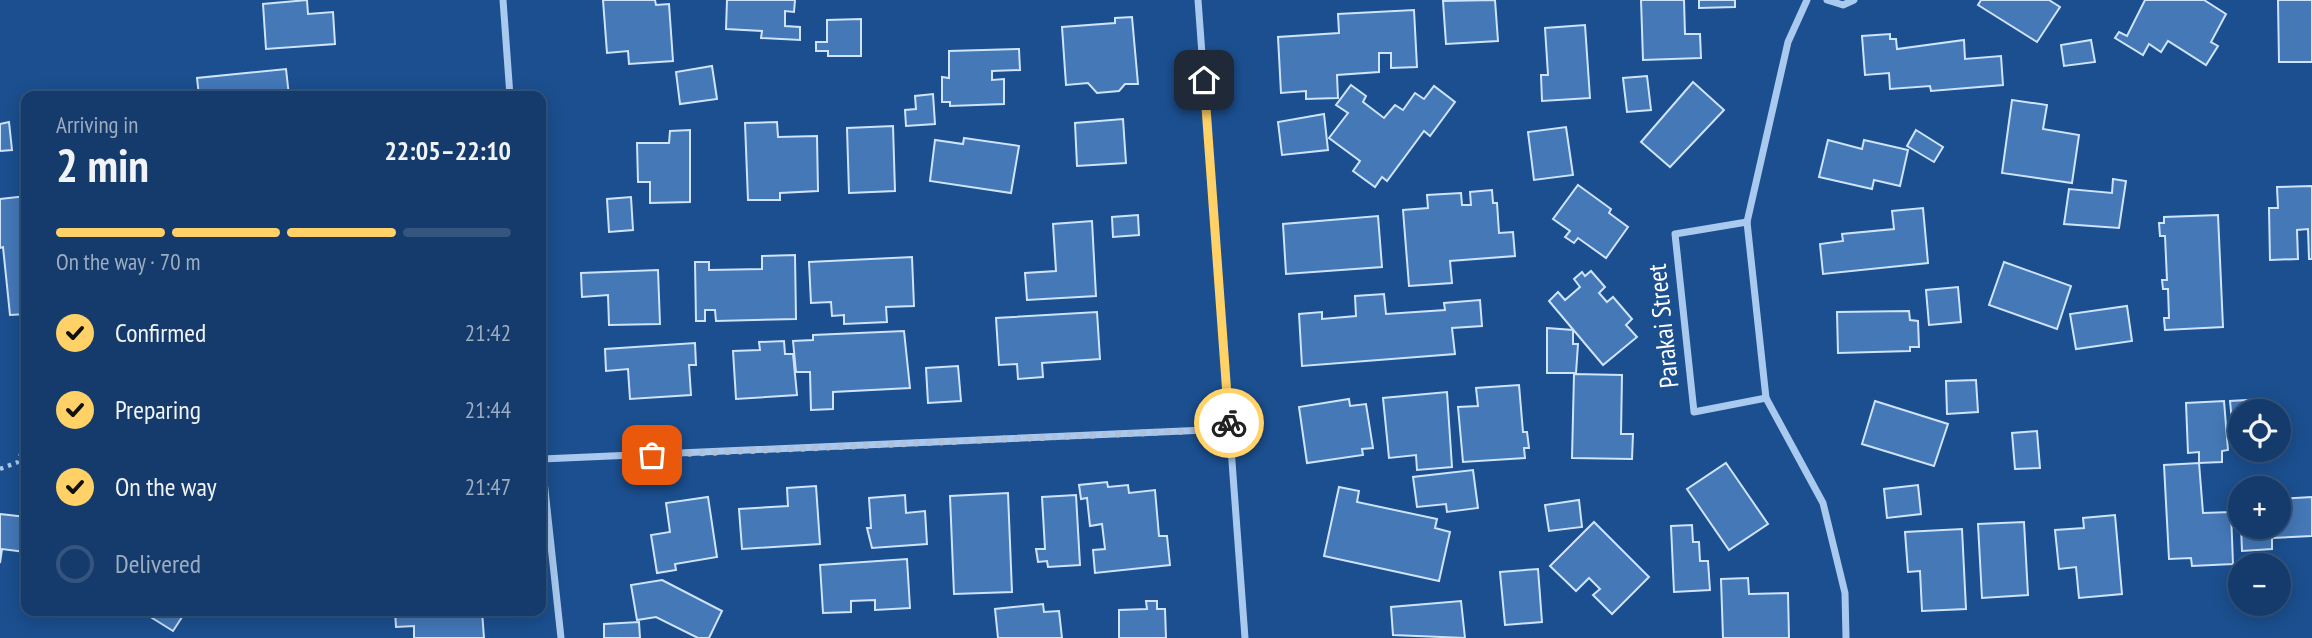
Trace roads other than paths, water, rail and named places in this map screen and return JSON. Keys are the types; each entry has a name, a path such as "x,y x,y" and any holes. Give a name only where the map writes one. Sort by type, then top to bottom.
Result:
{"street":[{"path":"503,0 510,91"},
{"path":"1198,0 1245,638"},
{"path":"1807,0 1788,42 1747,222 1766,398 1823,503 1845,593 1846,638"},
{"path":"1827,0 1843,5 1854,0"},
{"name":"Parakai Street","path":"1747,222 1675,233 1694,412 1766,398"},
{"path":"546,456 1229,429"},
{"path":"546,502 561,638"}]}
